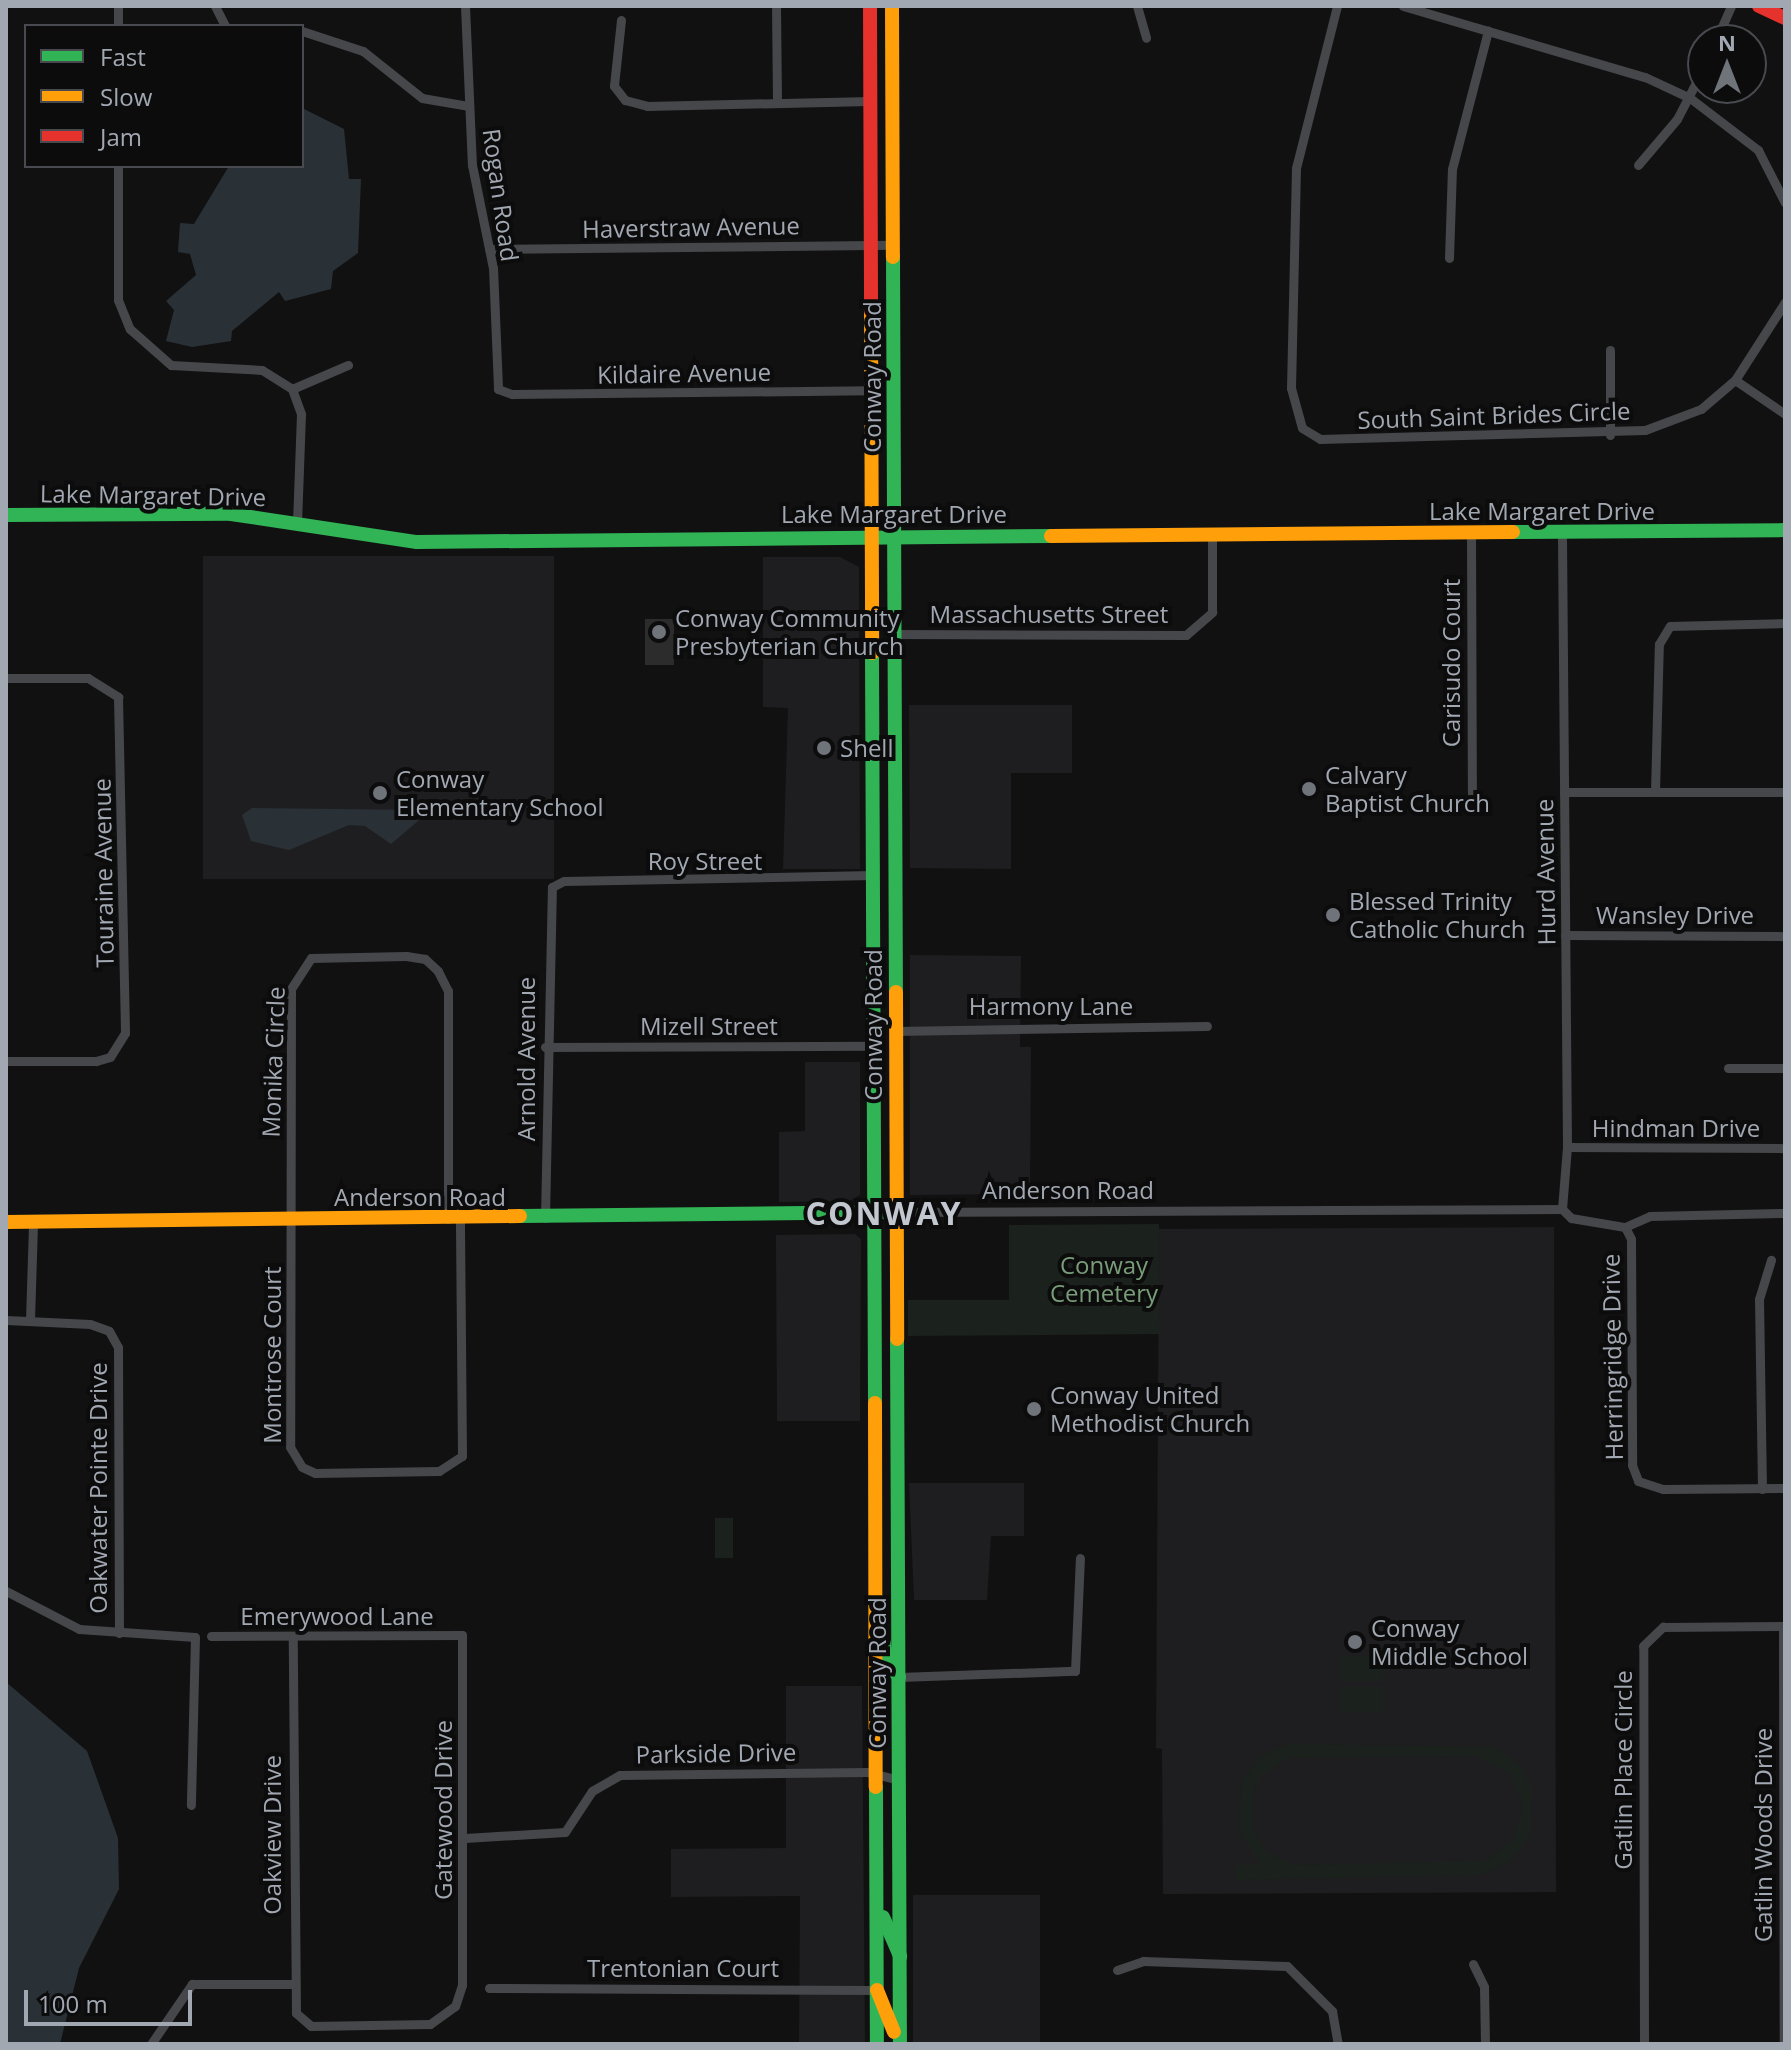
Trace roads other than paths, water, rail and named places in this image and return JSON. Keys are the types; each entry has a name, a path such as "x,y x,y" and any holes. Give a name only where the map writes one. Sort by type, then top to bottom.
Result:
{"main road":[{"name":"Conway Road","path":"870,6 877,2044"},
{"name":"Conway Road","path":"892,6 899,2044"},
{"path":"1759,6 1785,18"},
{"name":"Lake Margaret Drive","path":"6,515 231,514 417,542 1785,530"},
{"path":"873,978 895,1031"},
{"name":"Anderson Road","path":"6,1222 894,1212"},
{"path":"876,1603 887,1661 899,1677"},
{"path":"877,1889 888,1941 900,1956"},
{"path":"877,1990 899,2044"}],"street":[{"path":"215,6 222,24"},
{"name":"Rogan Road","path":"465,6 472,165 489,249 498,389"},
{"path":"776,6 777,102"},
{"path":"1137,6 1146,38"},
{"name":"South Saint Brides Circle","path":"1337,6 1296,168 1291,388 1302,428 1334,439 1610,435 1673,422 1701,409 1735,380 1785,302"},
{"path":"1403,6 1645,77 1687,97"},
{"path":"621,20 614,86 625,100 647,106 870,101"},
{"path":"1449,258 1452,169 1488,31"},
{"path":"304,32 363,51 422,98 469,106"},
{"path":"1638,165 1687,102"},
{"path":"1698,104 1758,150 1785,203"},
{"path":"118,168 118,300 130,329 171,365 262,370 292,389 301,414 297,524"},
{"name":"Haverstraw Avenue","path":"489,249 893,245"},
{"path":"1610,350 1610,435"},
{"path":"292,389 348,365"},
{"path":"1735,380 1785,414"},
{"name":"Kildaire Avenue","path":"498,389 512,394 871,390"},
{"name":"Carisudo Court","path":"1471,533 1472,793"},
{"name":"Hurd Avenue","path":"1562,533 1567,1147 1562,1209"},
{"name":"Massachusetts Street","path":"895,634 1186,635 1212,612 1212,534"},
{"path":"1655,792 1659,644 1670,626 1785,623"},
{"name":"Touraine Avenue","path":"6,678 88,678 118,697 125,1033 120,1047 96,1061 6,1061"},
{"path":"1564,792 1785,792"},
{"name":"Roy Street","path":"548,899 552,887 564,881 873,875"},
{"name":"Arnold Avenue","path":"545,1218 548,899"},
{"name":"Wansley Drive","path":"1565,935 1785,936"},
{"name":"Monika Circle","path":"291,1220 291,989 311,958 328,954 425,959 448,991 454,1219"},
{"name":"Harmony Lane","path":"895,1031 1207,1026"},
{"name":"Mizell Street","path":"545,1047 872,1046"},
{"path":"1728,1068 1785,1068"},
{"name":"Hindman Drive","path":"1567,1147 1785,1148"},
{"name":"Anderson Road","path":"894,1212 1562,1209 1571,1218 1625,1227 1650,1216 1785,1213"},
{"name":"Montrose Court","path":"291,1220 290,1447 302,1467 315,1473 439,1471 462,1456 454,1219"},
{"path":"6,1320 30,1320 33,1222"},
{"name":"Herringridge Drive","path":"1625,1227 1631,1239 1632,1465 1638,1481 1663,1489 1785,1488"},
{"path":"1762,1489 1759,1299 1771,1260"},
{"name":"Oakwater Pointe Drive","path":"30,1320 90,1324 109,1331 118,1347 119,1633"},
{"path":"873,1459 896,1466"},
{"path":"899,1677 1075,1671 1080,1558"},
{"path":"6,1591 79,1629 195,1637 191,1805"},
{"name":"Gatlin Place Circle","path":"1644,2044 1643,1646 1663,1627 1784,1626"},
{"name":"Gatlin Woods Drive","path":"1784,1626 1784,2044"},
{"name":"Emerywood Lane","path":"211,1636 462,1635"},
{"name":"Gatewood Drive","path":"311,2026 430,2024 455,2006 462,1985 465,1838 462,1635"},
{"name":"Oakview Drive","path":"293,1636 292,1984 296,2013 311,2026"},
{"name":"Parkside Drive","path":"465,1838 565,1832 592,1791 620,1775 876,1774 899,1780"},
{"path":"1117,1970 1143,1961 1287,1966 1332,2011 1338,2044"},
{"path":"1473,1964 1484,1987 1485,2044"},
{"path":"151,2044 192,1984 292,1984"},
{"name":"Trentonian Court","path":"489,1988 877,1990"}],"place":[{"name":"Conway Community Presbyterian Church","path":"659,632"},
{"name":"Shell","path":"824,748"},
{"name":"Calvary Baptist Church","path":"1309,789"},
{"name":"Conway Elementary School","path":"380,793"},
{"name":"Blessed Trinity Catholic Church","path":"1333,915"},
{"name":"Conway United Methodist Church","path":"1034,1409"},
{"name":"Conway Middle School","path":"1355,1642"}],"district":[{"name":"CONWAY","path":"884,1213"}],"park label":[{"name":"Conway Cemetery","path":"1104,1279"}]}
